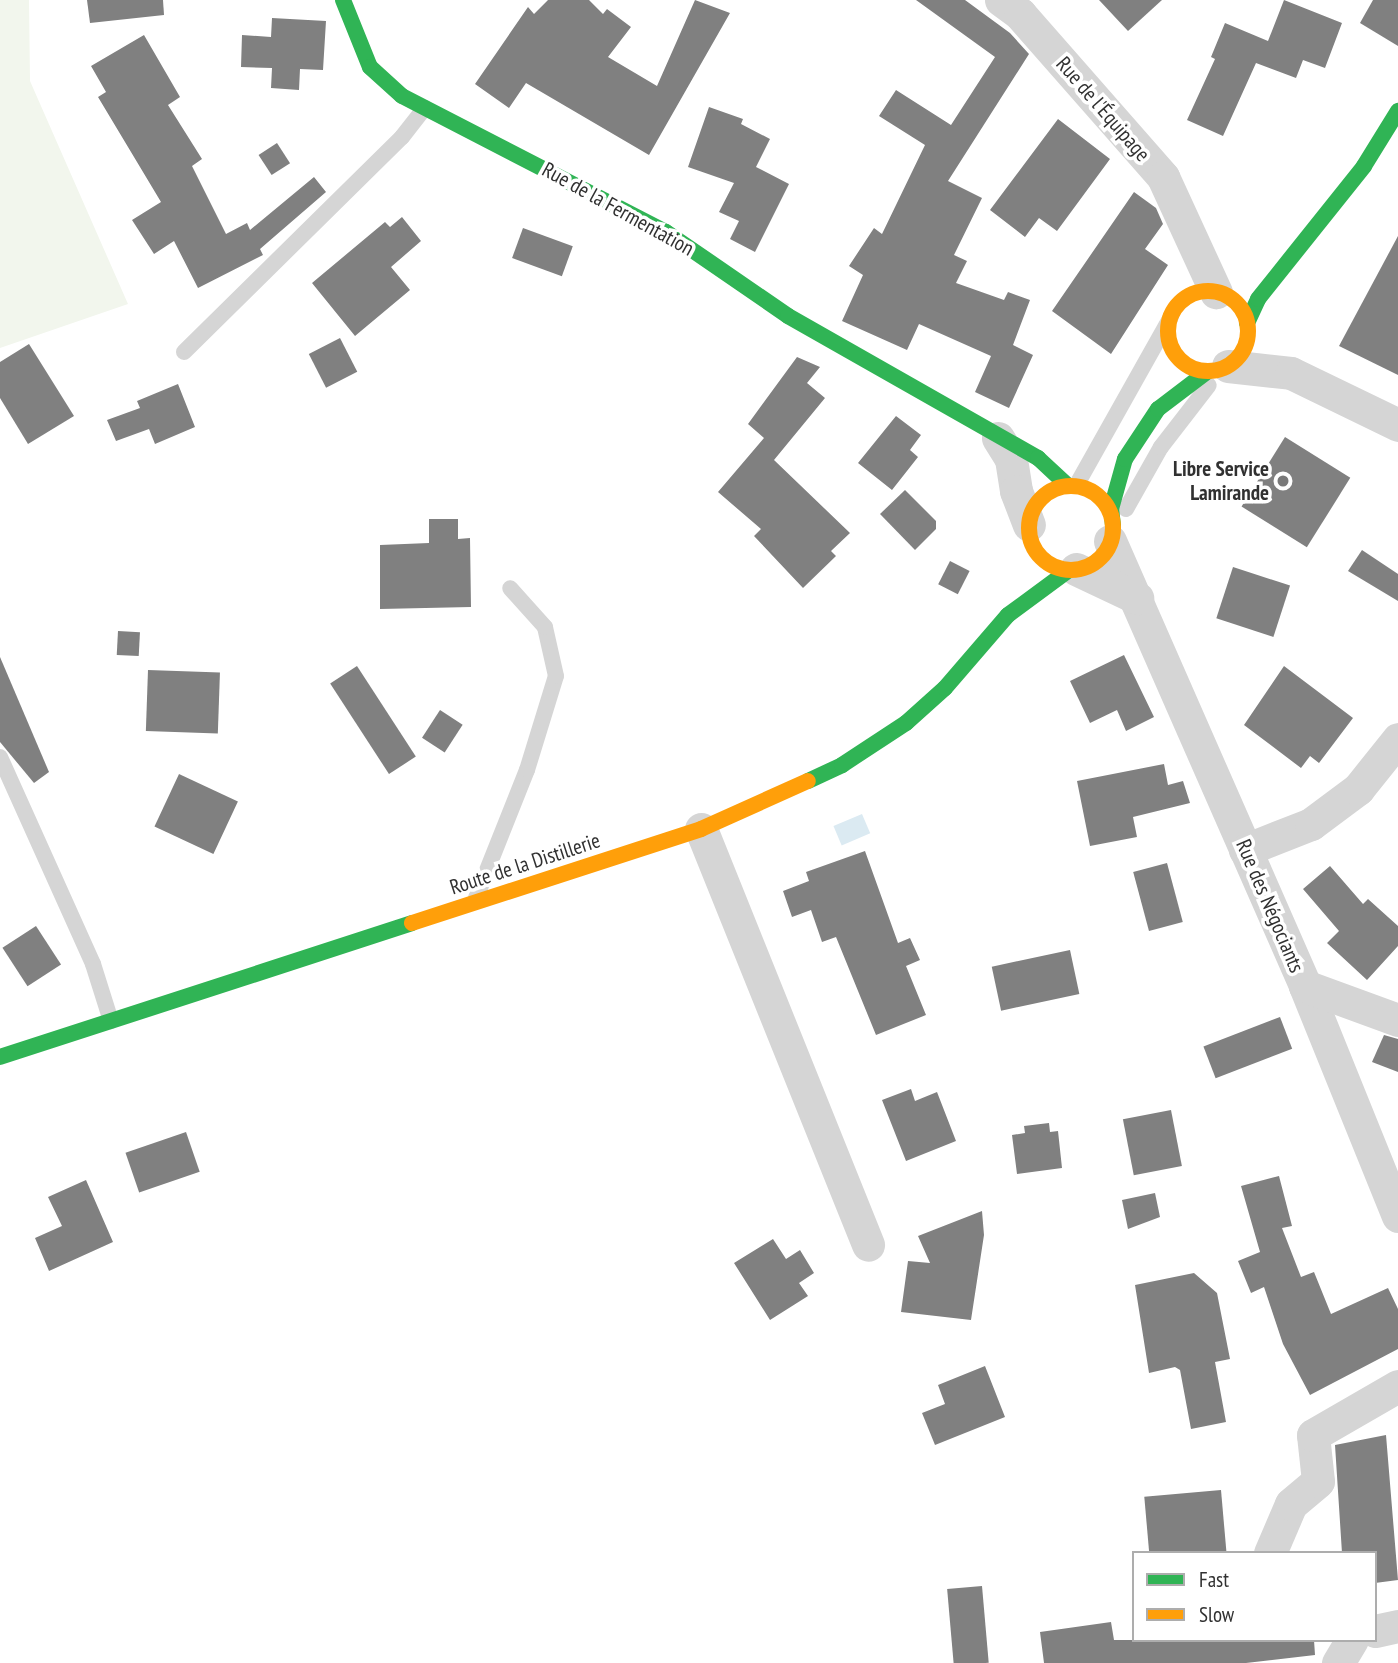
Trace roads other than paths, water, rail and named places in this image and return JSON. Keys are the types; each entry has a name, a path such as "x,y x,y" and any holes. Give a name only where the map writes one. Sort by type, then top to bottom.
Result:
{"street":[{"name":"Rue de la Fermentation","path":"343,0 370,67 425,108 666,232 788,316 998,438 1038,458 1076,487"},
{"name":"Rue de l'Équipage","path":"1001,0 1020,14 1163,177 1186,232 1201,300"},
{"path":"1072,570 1097,560 1112,533 1111,509 1125,459 1158,409 1179,389 1219,369 1242,352 1258,299 1364,166 1398,111"},
{"path":"1158,409 1171,345 1201,300 1293,254"},
{"path":"1201,300 1243,311 1248,327 1291,373 1398,425"},
{"path":"1171,345 1185,364 1219,369 1291,373"},
{"path":"998,438 1011,459 1016,491 1044,560 1137,598"},
{"path":"1030,531 1041,498 1076,487 1125,459"},
{"path":"1076,487 1104,502 1112,533"},
{"name":"Route de la Distillerie","path":"1008,615 1023,576 1030,531"},
{"name":"Rue des Négociants","path":"1112,533 1137,598 1305,986 1398,1216"},
{"name":"Route de la Distillerie","path":"0,1057 701,829 842,765 906,723 945,688 1008,615 1072,570"},
{"path":"1245,850 1311,824 1358,789 1398,739"},
{"path":"701,829 868,1245"},
{"path":"1305,986 1398,1020"},
{"path":"1271,1551 1291,1504 1318,1481 1313,1435 1397,1394"},
{"path":"1377,1631 1398,1626"},
{"path":"1338,1663 1351,1642"}],"lane":[{"path":"184,352 402,137 425,108"},
{"path":"1076,487 1201,300"},
{"path":"1112,533 1161,447 1219,369"},
{"path":"474,903 527,770 556,676 545,627 510,588"},
{"path":"0,757 93,964 111,1021"}],"place":[{"name":"Libre Service Lamirande","path":"1283,481"}]}
